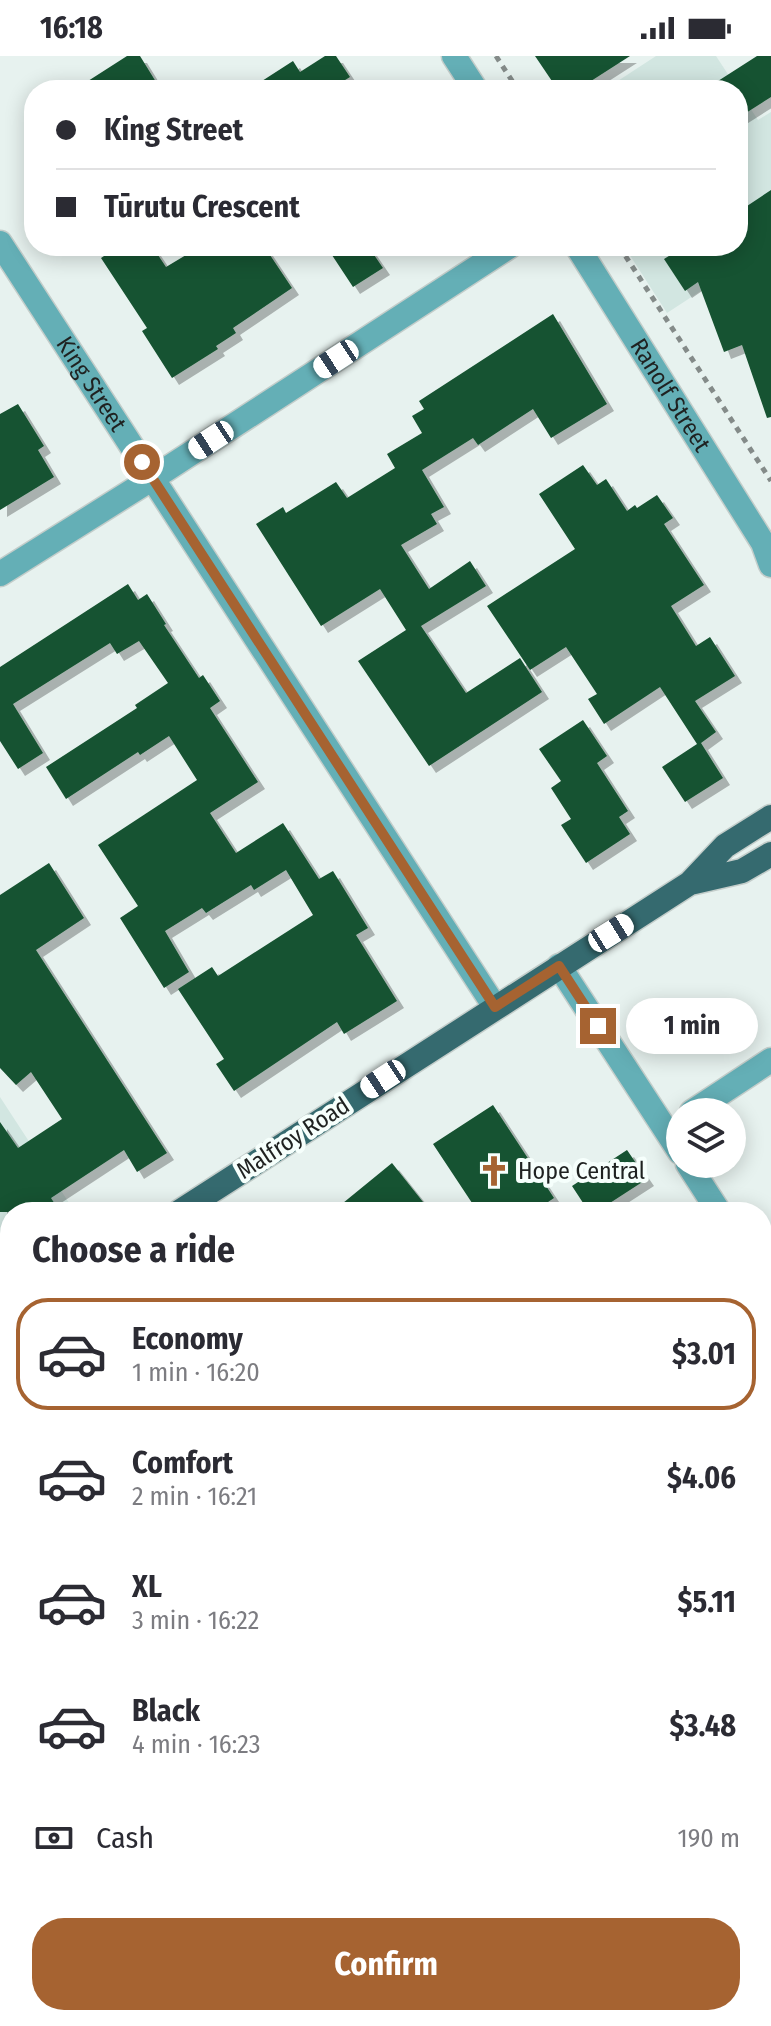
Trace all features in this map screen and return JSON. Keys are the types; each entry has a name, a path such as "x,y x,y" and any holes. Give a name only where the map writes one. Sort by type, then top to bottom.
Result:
{"main road":[{"name":"Malfroy Road","path":"194,1202 690,883 725,846 771,817"},
{"name":"Malfroy Road","path":"690,883 742,871 771,854"}],"street":[{"path":"454,56 470,80"},
{"name":"King Street","path":"0,243 495,1007"},
{"path":"0,574 495,256"},
{"name":"Ranolf Street","path":"583,256 768,552"},
{"path":"559,966 666,1115"},
{"path":"713,1098 771,1060"},
{"path":"697,1178 713,1202"}],"path":[{"path":"496,56 512,80"},
{"path":"625,256 771,481"}],"shaded area":[{"path":"656,56 716,56 732,80 619,80"},
{"path":"748,105 758,120 771,112 771,245 667,313 630,256 748,256"},
{"path":"0,1097 68,1202 0,1202"}],"building":[{"path":"127,56 140,56 155,80 90,80"},
{"path":"325,56 336,56 350,77 345,80 264,80 293,61 300,72"},
{"path":"535,56 630,56 593,80 551,80"},
{"path":"757,56 771,56 771,97 748,112 748,80 720,80"},
{"path":"771,190 771,417 767,418 742,345 724,352 698,282 685,291 664,259 669,256 748,256 748,205"},
{"path":"159,256 166,267 184,256 271,256 292,288 233,328 236,333 216,346 218,349 172,378 142,331 147,328 101,258"},
{"path":"333,256 375,256 383,268 353,287"},
{"path":"553,314 607,404 551,438 533,409 478,445 473,438 422,470 444,507 431,514 437,524 401,545 429,589 470,561 486,586 421,626 466,693 520,658 542,692 429,766 358,661 406,630 380,589 321,626 256,524 283,507 286,513 336,482 347,498 395,468 387,454 422,433 412,416 424,409 419,401"},
{"path":"18,404 44,446 38,450 54,477 0,510 0,414"},
{"path":"583,465 597,485 606,479 627,511 657,495 673,518 664,524 704,585 671,606 696,646 710,637 735,676 695,701 716,732 701,743 723,778 685,802 662,767 697,744 660,687 604,724 588,699 597,694 566,647 530,670 487,606 575,549 539,494"},
{"path":"128,584 138,600 147,594 199,678 203,675 220,701 210,708 258,782 210,813 236,853 283,823 319,879 333,871 368,928 356,935 397,1001 344,1034 337,1022 234,1091 216,1064 224,1059 178,989 212,967 218,976 313,915 286,870 254,890 251,885 206,913 202,908 165,931 189,972 164,988 120,918 138,906 98,845 197,780 169,736 140,755 138,752 66,799 46,767 137,708 135,705 168,683 139,641 117,654 110,643 13,704 43,753 18,769 0,741 0,667"},
{"path":"583,720 607,756 597,763 628,811 619,817 630,834 586,863 561,825 571,819 551,788 561,781 539,749"},
{"path":"49,863 84,918 36,950 167,1153 137,1172 124,1150 51,1198 54,1202 0,1202 0,1122 18,1148 62,1119 31,1072 16,1085 0,1068 0,895"},
{"name":"Hope Central","path":"493,1105 554,1198 548,1202 471,1202 433,1144"},
{"path":"627,1150 647,1179 611,1202 582,1202 572,1186"},
{"path":"392,1163 423,1202 344,1202"}],"place":[{"name":"Hope Central","path":"494,1171"}],"route":[{"path":"142,462 495,1007 559,966 598,1026"}]}
